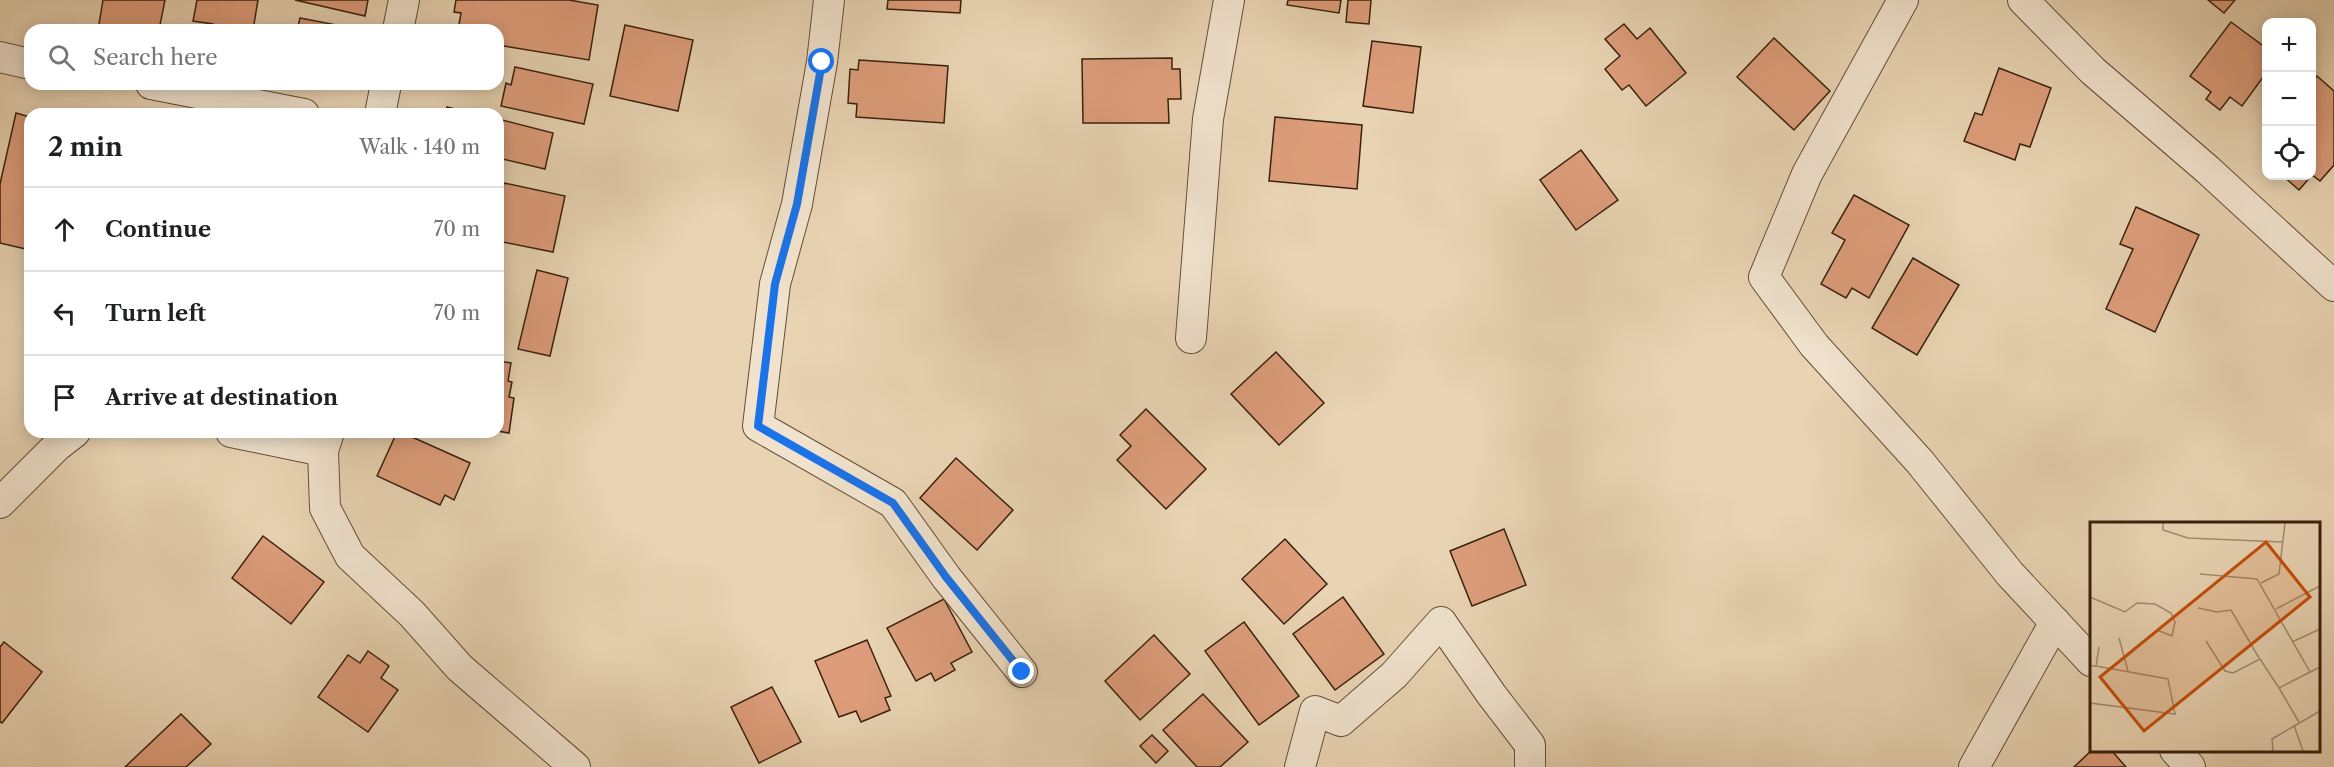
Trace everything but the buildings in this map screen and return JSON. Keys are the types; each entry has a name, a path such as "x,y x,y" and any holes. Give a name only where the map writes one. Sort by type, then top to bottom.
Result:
{"street":[{"path":"399,24 404,0"},
{"path":"829,0 822,62 797,204 775,284 758,426 893,503 946,577 1022,672"},
{"path":"1191,338 1208,119 1229,0"},
{"path":"1903,0 1807,174 1764,277 1814,345 1920,462 2010,574 2090,660"},
{"path":"2023,0 2094,70 2208,170 2334,286"},
{"path":"0,57 24,63"},
{"path":"182,90 273,108"},
{"path":"381,108 385,90"},
{"path":"0,503 67,438"},
{"path":"288,438 326,442 325,508 350,556 412,614 460,668 575,767"},
{"path":"1300,767 1315,711 1341,721 1394,675 1441,622 1530,745 1530,766"},
{"path":"1974,767 2055,622"},
{"path":"2177,752 2190,767"}],"route":[{"path":"822,62 797,204 775,284 758,426 893,503 946,577 1022,672"}]}
